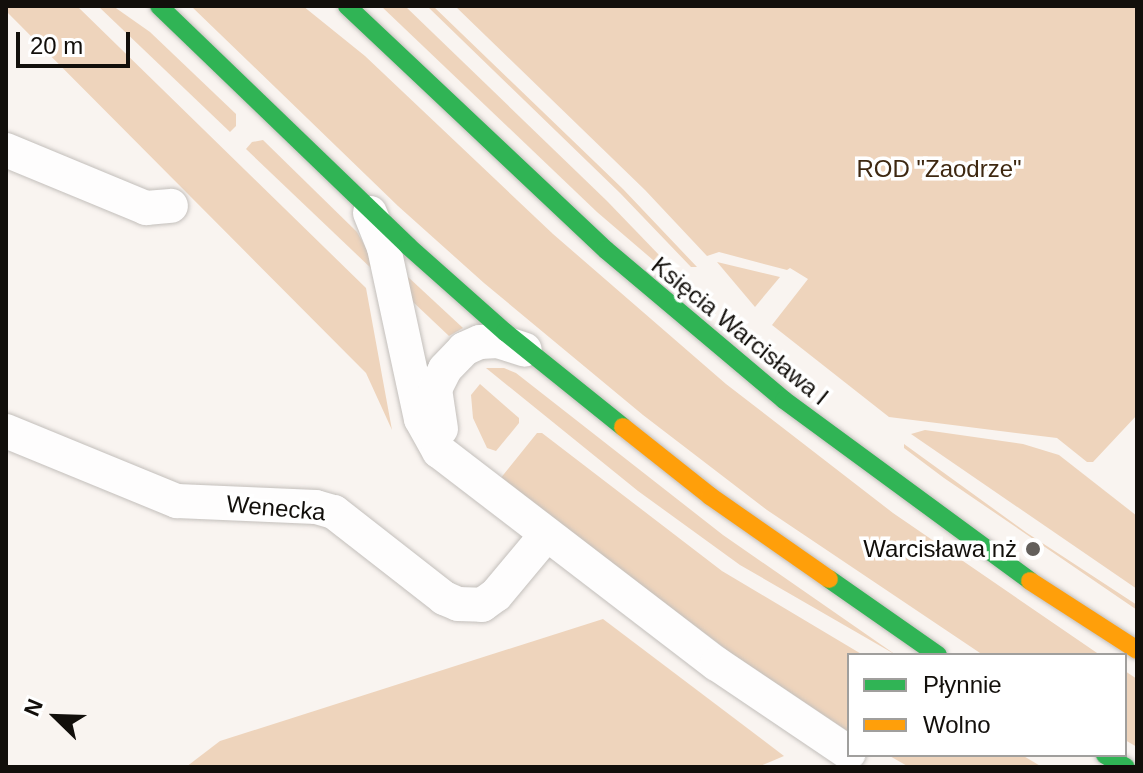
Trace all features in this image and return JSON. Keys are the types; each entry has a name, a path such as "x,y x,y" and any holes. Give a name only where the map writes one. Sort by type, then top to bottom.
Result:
{"street":[{"path":"159,6 368,208 528,351 710,496 935,653"},
{"name":"Księcia Warcisława I","path":"347,6 606,250 784,400 1036,585 1137,650"},
{"path":"6,150 146,208 171,206"},
{"path":"368,208 384,248 421,419 439,451 473,480 759,695 847,752"},
{"path":"473,480 442,431 435,389 451,362 464,349 480,342 498,341 528,351"},
{"name":"Wenecka","path":"6,431 177,501 316,507 334,512 444,598 458,604 482,605 496,595 546,535"},
{"path":"1108,757 1126,767"}],"green space":[{"path":"6,6 77,6 366,288 392,430 366,373 6,11"},
{"path":"98,6 113,6 150,32 236,114 236,126 230,132"},
{"path":"191,6 303,6 365,56 553,234 726,384 893,513 1097,653 980,653 767,510 643,415 484,283 398,206"},
{"path":"381,6 405,6 607,201 716,314 597,212"},
{"path":"427,6 433,6 623,189 697,267 691,267 620,193"},
{"name":"ROD \"Zaodrze\"","path":"455,6 1137,6 1137,415 1093,462 1087,462 1057,438 889,417 772,325 808,279 790,268 787,270 719,252 707,256 645,190"},
{"path":"263,140 357,232 371,257 374,271 246,149 252,142"},
{"path":"717,262 780,277 755,307"},
{"path":"407,276 463,328 449,336 412,301"},
{"path":"486,368 504,368 516,373 723,535 893,653 740,565 638,491"},
{"path":"480,384 519,418 519,423 496,451 487,448 473,418 471,395"},
{"path":"925,430 1023,444 1059,455 1137,516 1137,589 911,434"},
{"path":"537,433 542,433 722,571 860,653 847,653 847,731 731,653 500,479"},
{"path":"904,444 1027,533 1137,605 1137,610 944,478 904,448"},
{"path":"603,619 784,756 758,767 186,767 220,741"},
{"path":"1127,672 1137,679 1137,747 1127,741"},
{"path":"892,757 1025,757 1042,767 909,767"}],"traffic: fast":[{"path":"159,6 408,246 505,332 623,427"},
{"path":"347,6 606,250 784,400 1030,581"},
{"path":"829,579 935,653"},
{"path":"1108,757 1126,767"}],"traffic: slow":[{"path":"623,427 710,496 829,579"},
{"path":"1030,581 1137,650"}],"place":[{"name":"Warcisława nż","path":"1033,549"}]}
